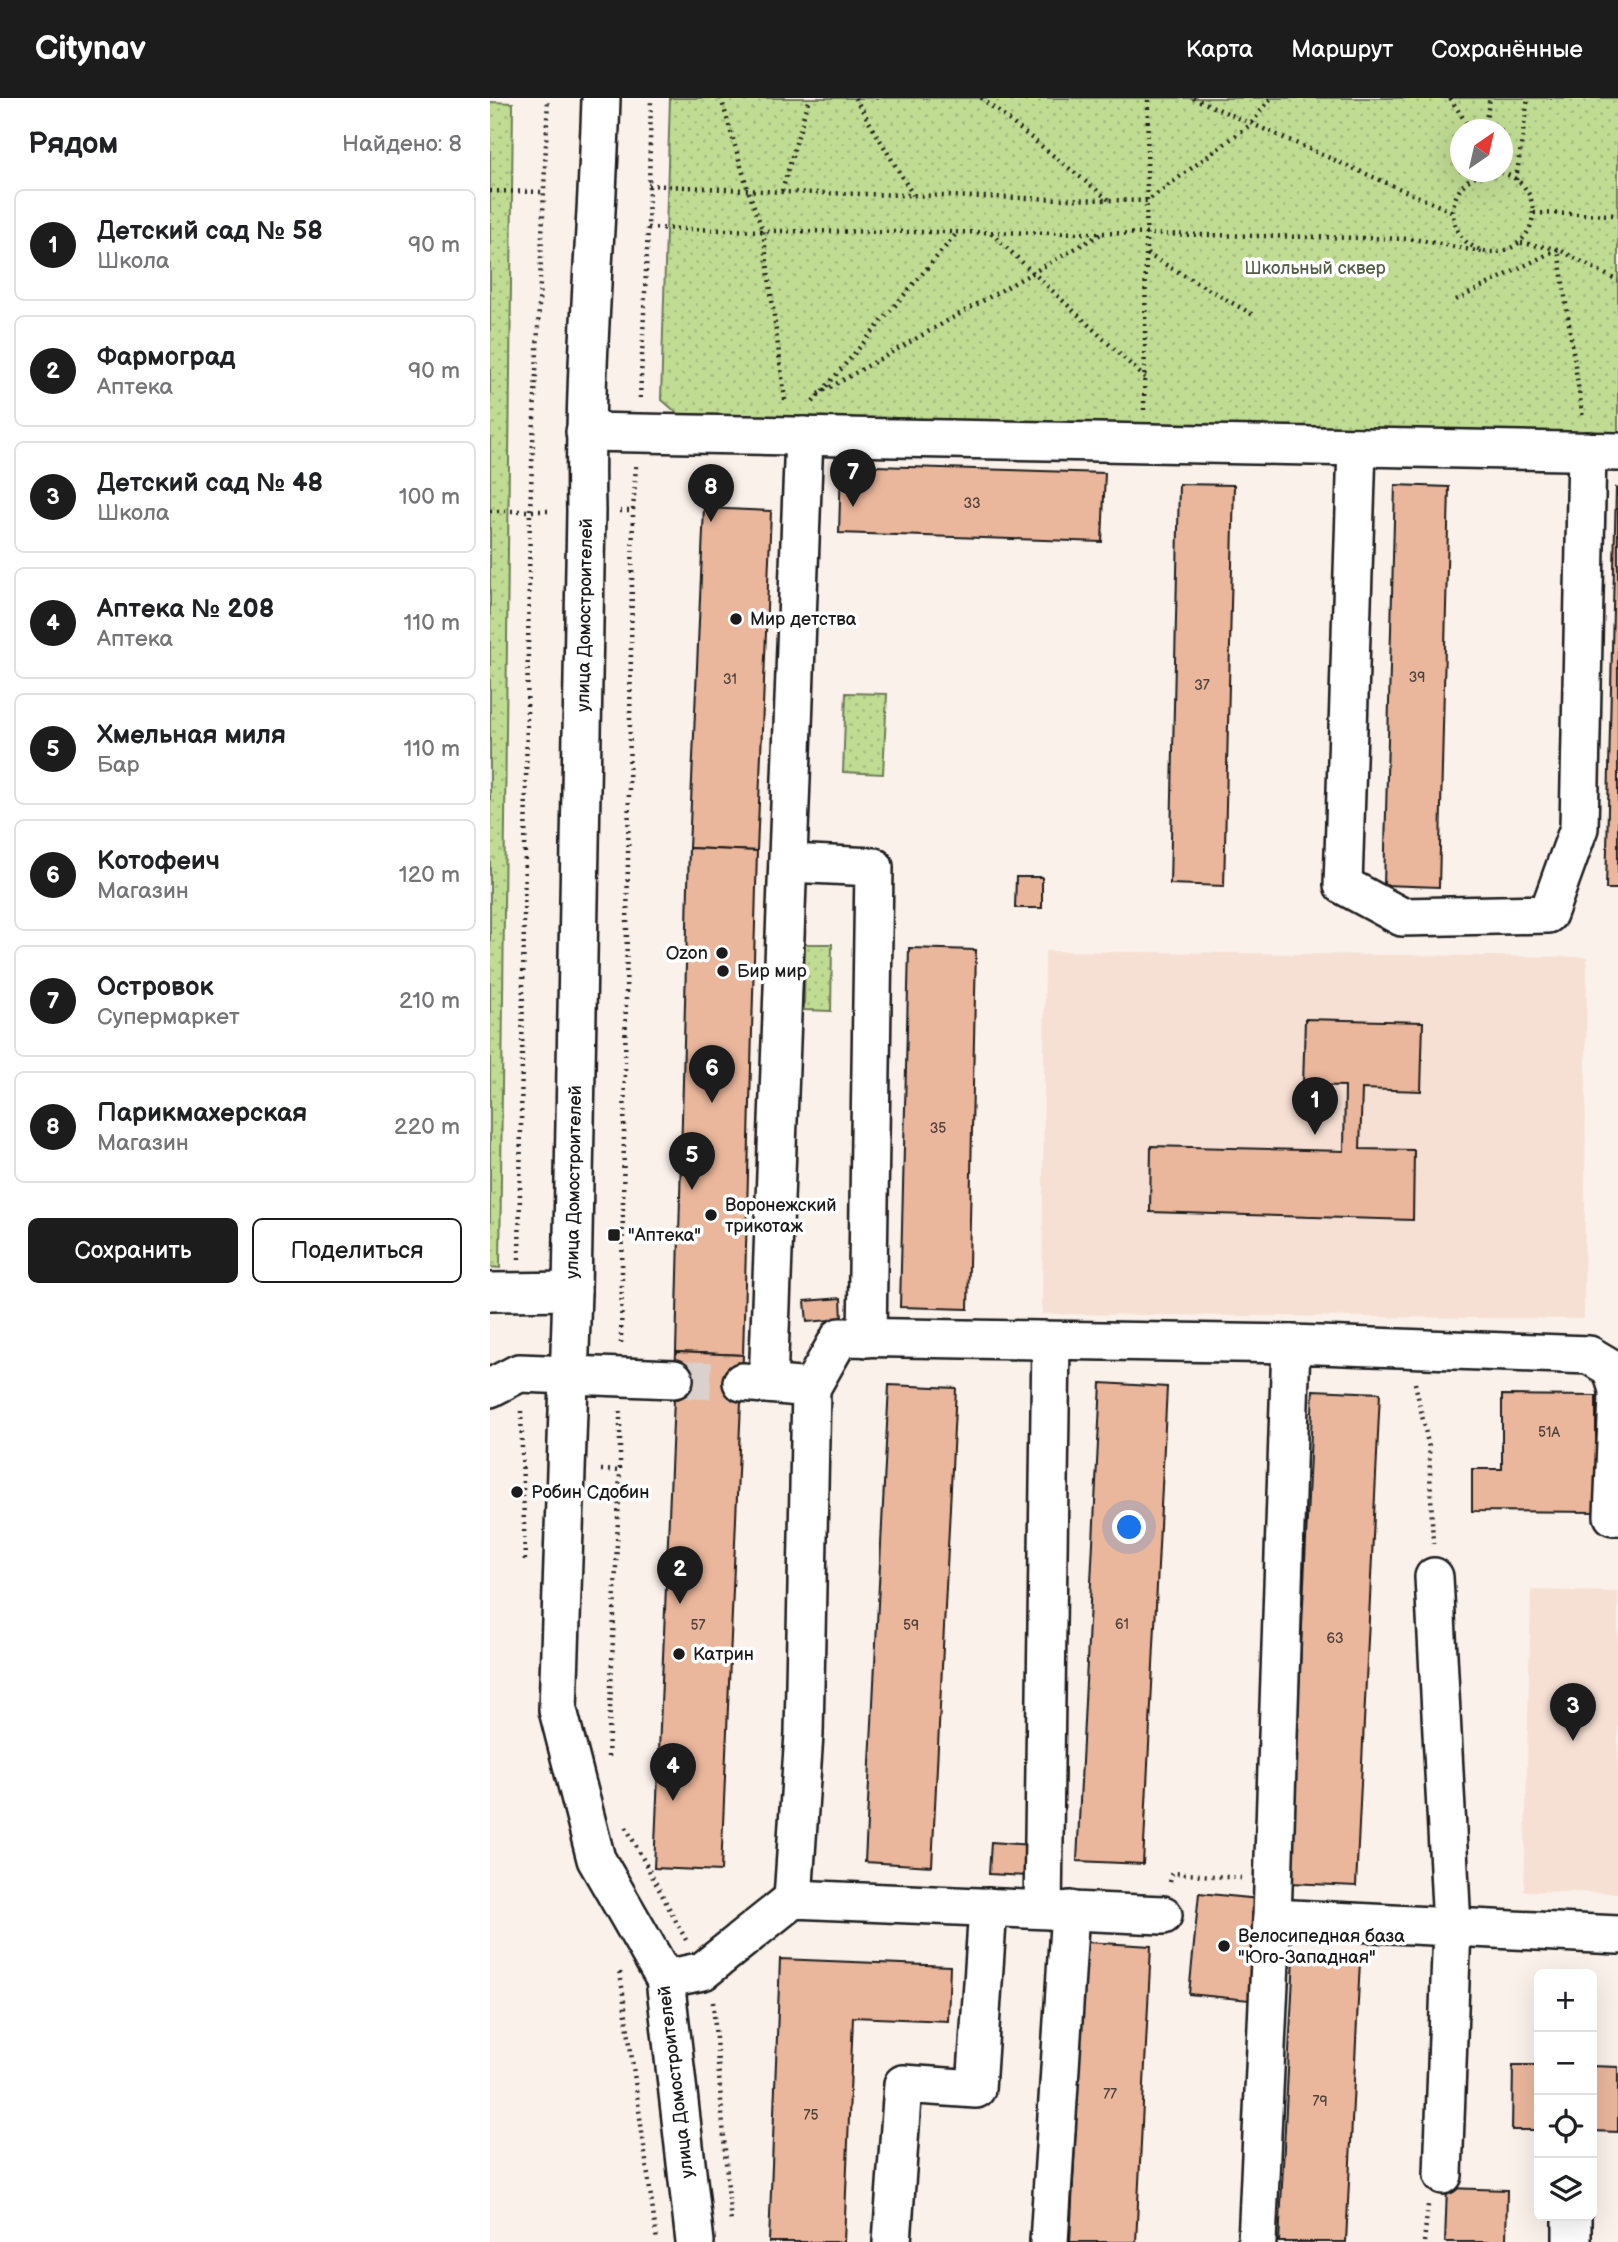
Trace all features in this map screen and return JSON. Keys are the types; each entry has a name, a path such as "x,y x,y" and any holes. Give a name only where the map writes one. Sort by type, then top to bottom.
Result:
{"street":[{"name":"улица Домостроителей","path":"601,98 598,206 585,432 586,525 572,1291 558,1710 596,1859 665,1979 695,2242"},
{"path":"585,432 1357,447 1597,445 1579,828 1548,914 1402,917 1343,885 1357,447"},
{"path":"797,436 788,863 755,1383 811,1388"},
{"path":"788,863 874,867 867,1338"},
{"path":"490,1292 572,1291"},
{"path":"793,1899 804,1734 811,1388 840,1337 1291,1344 1589,1355 1611,1368 1618,1392 1613,1516 1618,1517"},
{"path":"1049,2242 1056,1910 1051,1340"},
{"path":"1257,2242 1274,1880 1291,1344"},
{"path":"490,1388 519,1373 674,1380"},
{"path":"1434,1577 1452,1927 1443,2175"},
{"path":"665,1979 703,1971 793,1899 1163,1915"},
{"path":"892,2242 903,2084 976,2089 988,1907"},
{"path":"1272,1917 1618,1935"},
{"path":"1572,2221 1572,2242"}],"path":[{"path":"721,98 763,231 797,436"},
{"path":"782,191 809,98"},
{"path":"855,98 913,195"},
{"path":"981,98 1111,201"},
{"path":"1143,442 1148,98"},
{"path":"1193,98 1453,212"},
{"path":"648,185 1147,201 1250,125 1271,98"},
{"path":"1450,98 1464,119"},
{"path":"1487,119 1490,98"},
{"path":"1516,180 1528,98"},
{"path":"648,228 1414,239 1487,253 1507,250 1521,243 1534,213 1528,193 1513,179"},
{"path":"1467,182 1455,199 1455,225 1462,237 1472,246 1487,253"},
{"path":"490,191 544,192"},
{"path":"1534,213 1618,215"},
{"path":"958,232 818,394 1101,233"},
{"path":"990,232 1145,379"},
{"path":"1521,243 1558,249 1618,281"},
{"path":"1455,300 1558,249"},
{"path":"1558,249 1597,445"},
{"path":"1146,254 1255,316"},
{"path":"608,1763 620,1471 633,511"},
{"path":"1407,1348 1429,1448 1434,1577"},
{"path":"522,1463 620,1471"},
{"path":"626,1827 703,1971 713,2002 732,2229"},
{"path":"1163,1915 1172,1873 1274,1880"}],"shaded area":[{"path":"1045,951 1587,957 1584,1319 1042,1314"},
{"path":"1531,1590 1618,1592 1618,1893 1524,1891"}],"green space":[{"name":"Школьный сквер","path":"670,98 1618,98 1618,445 684,419 661,399"},
{"path":"490,102 513,103 500,1268 490,1267"},
{"path":"846,693 887,694 883,774 843,772"},
{"path":"805,944 832,944 831,1011 804,1010"}],"building":[{"path":"841,465 1105,473 1102,542 839,533"},
{"path":"1179,484 1234,485 1224,886 1170,884"},
{"path":"1395,485 1449,487 1439,887 1384,885"},
{"path":"1616,488 1618,889 1606,889"},
{"path":"704,508 771,511 757,851 689,848"},
{"path":"689,848 757,851 743,1355 676,1352"},
{"path":"1016,877 1042,877 1042,908 1015,908"},
{"path":"909,948 976,950 968,1309 900,1307"},
{"path":"1305,1019 1423,1022 1421,1091 1362,1089 1360,1149 1414,1150 1413,1220 1150,1212 1151,1146 1344,1151 1345,1086 1303,1085"},
{"path":"841,1298 842,1319 807,1322 805,1301"},
{"path":"676,1352 743,1355 721,1871 654,1868"},
{"path":"1101,1383 1167,1387 1143,1864 1077,1861"},
{"path":"889,1385 956,1388 932,1866 865,1862"},
{"path":"1313,1390 1380,1393 1356,1886 1290,1883"},
{"path":"1502,1395 1596,1396 1596,1512 1472,1511 1472,1469 1502,1469"},
{"path":"991,1842 1031,1845 1028,1876 989,1874"},
{"name":"Велосипедная база \"Юго-Западная\"","path":"1199,1893 1259,1899 1249,2000 1189,1994"},
{"path":"1085,1942 1151,1946 1136,2242 1070,2242"},
{"path":"1294,1957 1360,1961 1346,2242 1279,2242"},
{"path":"780,1959 950,1966 948,2021 853,2017 844,2242 769,2242"},
{"path":"1513,2065 1534,2065 1534,2130 1512,2130"},
{"path":"1597,2066 1618,2067 1618,2132 1597,2131"},
{"path":"1447,2188 1507,2190 1506,2242 1445,2242"}],"tunnel":[{"path":"674,1379 742,1382"}],"place":[{"name":"Островок","path":"853,507"},
{"name":"Парикмахерская","path":"711,522"},
{"name":"Мир детства","path":"736,619"},
{"name":"Ozon","path":"722,953"},
{"name":"Бир мир","path":"723,971"},
{"name":"Котофеич","path":"712,1103"},
{"name":"Детский сад № 58","path":"1315,1135"},
{"name":"Хмельная миля","path":"692,1190"},
{"name":"Воронежский трикотаж","path":"711,1215"},
{"name":"\"Аптека\"","path":"614,1235"},
{"name":"Робин Сдобин","path":"517,1492"},
{"name":"Фармоград","path":"680,1604"},
{"name":"Катрин","path":"679,1654"},
{"name":"Детский сад № 48","path":"1573,1741"},
{"name":"Аптека № 208","path":"673,1801"},
{"name":"Велосипедная база \"Юго-Западная\"","path":"1224,1946"}]}
